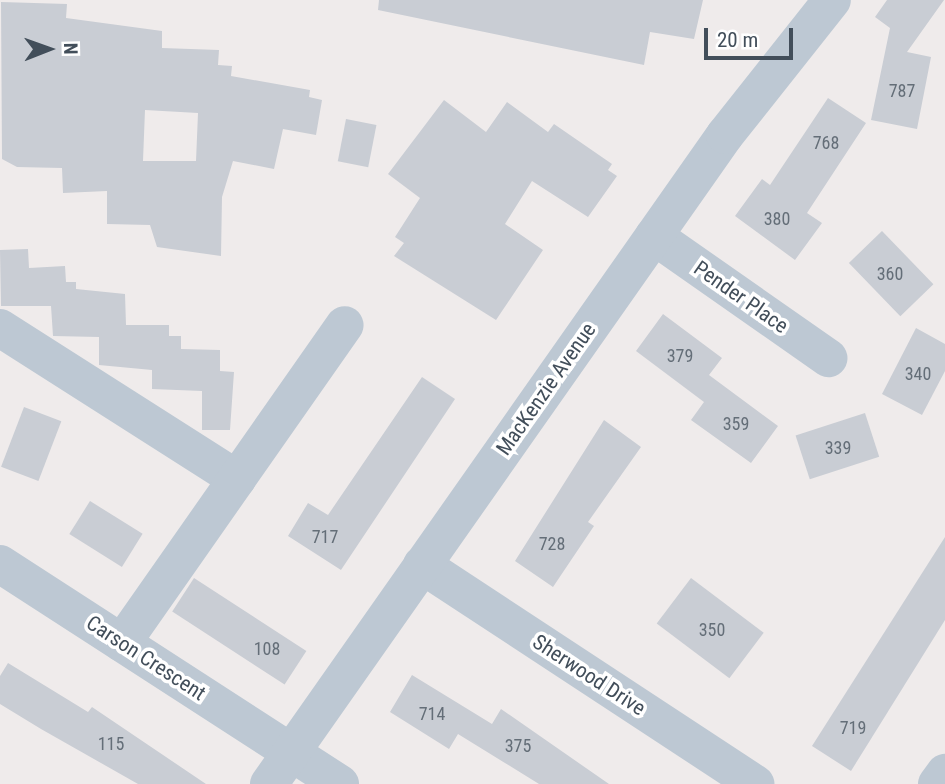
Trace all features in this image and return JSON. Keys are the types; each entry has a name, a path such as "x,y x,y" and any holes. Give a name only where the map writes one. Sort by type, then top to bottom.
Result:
{"street":[{"name":"MacKenzie Avenue","path":"269,784 653,236 832,0"},
{"name":"Pender Place","path":"653,236 828,358"},
{"path":"122,643 345,325"},
{"path":"0,328 237,479"},
{"name":"Carson Crescent","path":"0,564 340,784"},
{"name":"Sherwood Drive","path":"422,565 757,784"},
{"path":"937,784 945,773"}],"building":[{"path":"379,0 703,0 694,39 650,32 644,65 378,10"},
{"path":"887,0 944,0 907,52 931,57 917,129 871,120 890,28 875,17"},
{"path":"1,2 67,4 66,18 162,31 162,48 219,50 218,65 232,66 231,76 310,90 309,97 322,100 316,135 283,129 274,169 233,161 222,197 221,256 157,247 150,225 107,224 107,191 63,193 62,168 17,167 2,159","holes":["145,110 198,113 196,161 143,161"]},
{"path":"828,98 866,123 807,213 822,223 795,260 735,216 762,179 770,185"},
{"path":"444,100 486,132 507,102 548,132 554,124 612,164 608,170 617,176 588,217 532,181 505,224 543,250 496,320 394,256 404,243 395,237 420,198 388,174"},
{"path":"346,119 376,125 368,167 338,161"},
{"path":"882,231 933,284 900,316 849,263"},
{"path":"28,249 29,268 65,266 66,282 76,282 76,289 125,294 126,325 169,325 169,336 181,336 181,349 220,350 220,371 234,372 230,430 202,430 202,391 152,389 152,370 99,365 99,337 53,336 51,306 1,306 0,250"},
{"path":"663,314 722,358 709,375 778,426 751,463 691,420 704,402 636,351"},
{"path":"916,328 945,344 945,371 922,415 882,394"},
{"path":"422,377 455,399 341,570 288,536 308,503 328,515"},
{"path":"24,407 61,421 38,481 1,467"},
{"path":"865,413 879,457 810,479 796,436"},
{"path":"604,420 641,447 588,522 594,526 553,587 515,561"},
{"path":"90,501 143,534 122,567 69,534"},
{"path":"945,537 945,620 851,771 812,746"},
{"path":"194,578 306,651 285,685 172,612"},
{"path":"691,578 764,633 729,678 657,624"},
{"path":"8,663 88,712 92,707 206,784 138,784 0,704 0,676"},
{"path":"412,675 492,724 501,709 609,784 539,784 458,734 449,749 390,712"}]}
